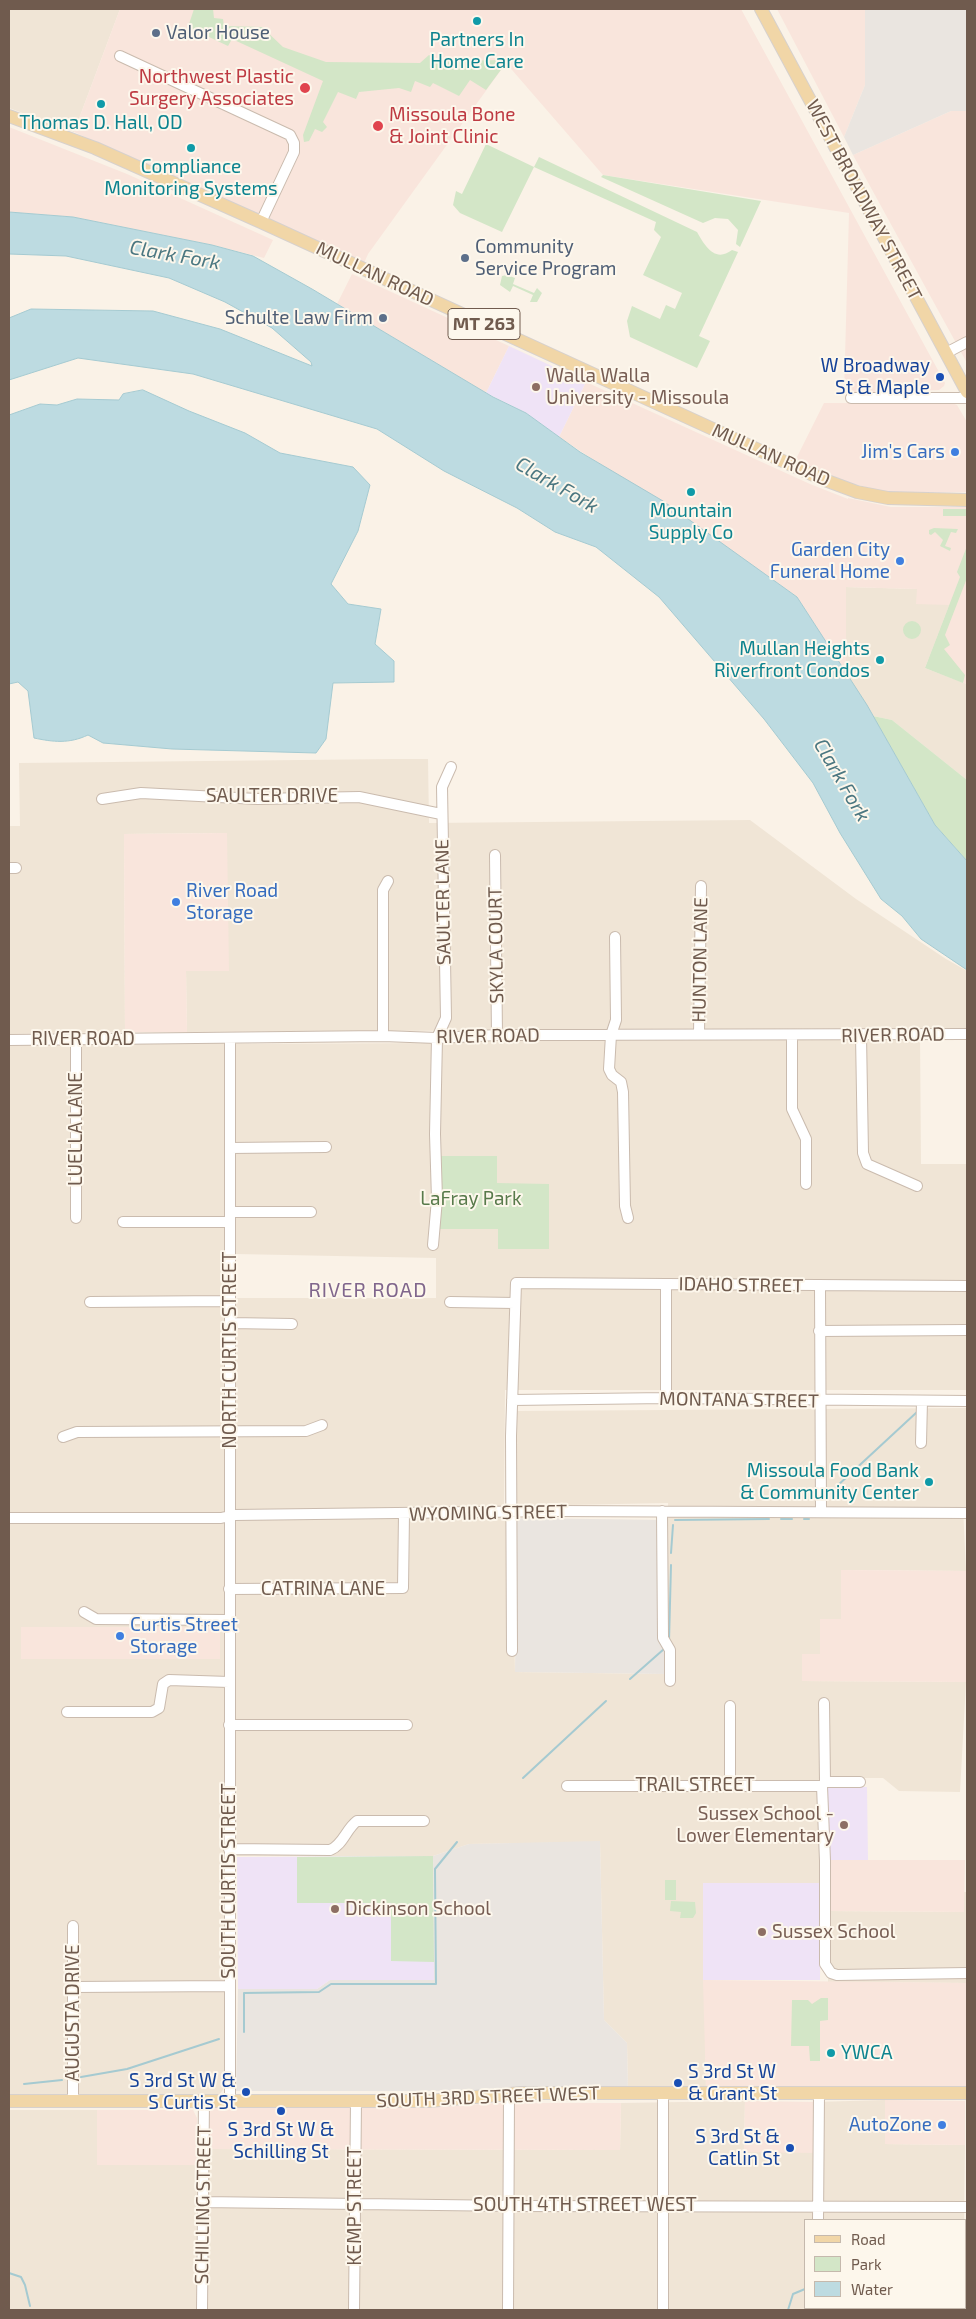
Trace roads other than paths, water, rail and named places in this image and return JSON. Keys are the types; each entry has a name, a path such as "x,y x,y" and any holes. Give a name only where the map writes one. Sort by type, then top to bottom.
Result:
{"main road":[{"name":"WEST BROADWAY STREET","path":"761,9 967,392"},
{"name":"MULLAN ROAD","path":"9,116 95,148 261,222 822,479 857,492 888,498 967,500"},
{"name":"SOUTH 3RD STREET WEST","path":"9,2101 429,2101 509,2094 967,2093"}],"street":[{"path":"120,56 284,130 290,135 294,143 294,152 261,222"},
{"path":"947,355 967,342"},
{"path":"947,355 967,347"},
{"path":"852,398 967,398"},
{"name":"SAULTER LANE","path":"433,1245 437,1199 435,1134 437,1038 446,1018 442,786 451,767"},
{"name":"SAULTER DRIVE","path":"102,799 141,792 257,799 359,797 442,814"},
{"name":"SKYLA COURT","path":"495,855 497,1035"},
{"path":"382,1036 382,890 388,881"},
{"name":"HUNTON LANE","path":"699,1034 701,886"},
{"path":"616,937 616,1020 611,1035 609,1069 612,1075 621,1082 623,1092 625,1206 628,1218"},
{"name":"RIVER ROAD","path":"9,1040 382,1036 437,1038 497,1035 699,1034 792,1036 967,1034"},
{"path":"861,1035 863,1153 867,1164 917,1186"},
{"path":"792,1036 792,1109 806,1139 806,1184"},
{"name":"NORTH CURTIS STREET","path":"229,1662 230,1039"},
{"name":"LUELLA LANE","path":"76,1040 76,1218"},
{"path":"230,1148 326,1147"},
{"path":"123,1222 311,1212"},
{"name":"IDAHO STREET","path":"515,1302 516,1283 967,1286"},
{"path":"666,1284 666,1398"},
{"path":"820,1286 821,1511"},
{"path":"90,1302 230,1301"},
{"path":"450,1302 515,1302 511,1512 512,1651"},
{"path":"230,1323 292,1324"},
{"path":"819,1332 967,1330"},
{"name":"MONTANA STREET","path":"512,1400 666,1398 967,1401"},
{"path":"922,1401 922,1443"},
{"path":"63,1437 77,1432 306,1431 322,1425"},
{"path":"662,1511 663,1638 670,1652 670,1682"},
{"name":"WYOMING STREET","path":"9,1518 662,1511 967,1512"},
{"name":"CATRINA LANE","path":"229,1589 403,1588 404,1514"},
{"path":"84,1612 96,1619 229,1620"},
{"name":"SOUTH CURTIS STREET","path":"229,1662 230,2101"},
{"path":"67,1712 152,1712 159,1708 164,1684 169,1680 229,1682"},
{"path":"824,1703 823,1784 826,1964 831,1972 837,1975 967,1973"},
{"path":"730,1706 730,1785"},
{"path":"229,1725 406,1725"},
{"name":"TRAIL STREET","path":"567,1786 860,1782"},
{"path":"229,1850 330,1850 337,1847 351,1826 357,1821 424,1821"},
{"name":"AUGUSTA DRIVE","path":"73,1926 73,2100"},
{"path":"73,1988 230,1986"},
{"path":"508,2310 509,2094"},
{"path":"662,2310 664,2094"},
{"path":"818,2219 819,2094"},
{"name":"SCHILLING STREET","path":"202,2310 204,2100"},
{"name":"KEMP STREET","path":"354,2310 356,2101"},
{"name":"SOUTH 4TH STREET WEST","path":"202,2202 967,2207"}],"water":[{"name":"Clark Fork","path":"9,212 73,217 212,245 253,256 493,397 526,413 580,452 663,501 797,597 867,705 935,825 967,861 967,970 921,939 902,916 881,899 840,833 813,783 764,719 659,597 596,547 555,532 517,508 444,471 377,429 193,374 78,358 9,380 9,318 31,309 153,311 220,329 312,366 311,362 272,328 225,302 169,278 66,256 9,254"},
{"path":"143,390 245,433 280,453 353,467 370,485 358,531 331,584 348,604 381,609 375,644 394,661 394,682 333,683 326,739 316,753 172,749 103,743 88,735 74,740 61,741 34,738 28,691 18,682 9,684 9,415 40,404 57,405 77,399 119,400 123,394"}],"waterway":[{"path":"836,1487 917,1412"},
{"path":"675,1520 769,1519"},
{"path":"781,1519 792,1519"},
{"path":"804,1519 809,1519"},
{"path":"671,1553 673,1525"},
{"path":"669,1641 671,1565"},
{"path":"630,1679 664,1649"},
{"path":"523,1778 606,1701"},
{"path":"244,2032 244,1993 319,1992 331,1984 436,1984 435,1869 457,1842"},
{"path":"81,2077 127,2069 219,2039"},
{"path":"24,2084 62,2080"},
{"path":"9,2273 21,2277 30,2306"},
{"path":"788,2310 793,2294 804,2289"}],"place":[{"name":"Partners In Home Care","path":"477,21"},
{"name":"Valor House","path":"156,33"},
{"name":"Northwest Plastic Surgery Associates","path":"305,88"},
{"name":"Thomas D. Hall, OD","path":"101,104"},
{"name":"Missoula Bone & Joint Clinic","path":"378,126"},
{"name":"Compliance Monitoring Systems","path":"191,148"},
{"name":"Community Service Program","path":"465,258"},
{"name":"Schulte Law Firm","path":"383,318"},
{"name":"W Broadway St & Maple","path":"940,377"},
{"name":"Walla Walla University - Missoula","path":"536,387"},
{"name":"Jim's Cars","path":"955,452"},
{"name":"Mountain Supply Co","path":"691,492"},
{"name":"Garden City Funeral Home","path":"900,561"},
{"name":"Mullan Heights Riverfront Condos","path":"880,660"},
{"name":"River Road Storage","path":"176,902"},
{"name":"Missoula Food Bank & Community Center","path":"929,1482"},
{"name":"Curtis Street Storage","path":"120,1636"},
{"name":"Sussex School - Lower Elementary","path":"844,1825"},
{"name":"Dickinson School","path":"335,1909"},
{"name":"Sussex School","path":"762,1932"},
{"name":"YWCA","path":"831,2053"},
{"name":"S 3rd St W & Grant St","path":"678,2083"},
{"name":"S 3rd St W & S Curtis St","path":"246,2092"},
{"name":"S 3rd St W & Schilling St","path":"281,2111"},
{"name":"AutoZone","path":"942,2125"},
{"name":"S 3rd St & Catlin St","path":"790,2148"}],"district":[{"name":"RIVER ROAD","path":"368,1290"}],"park label":[{"name":"LaFray Park","path":"471,1199"}]}
